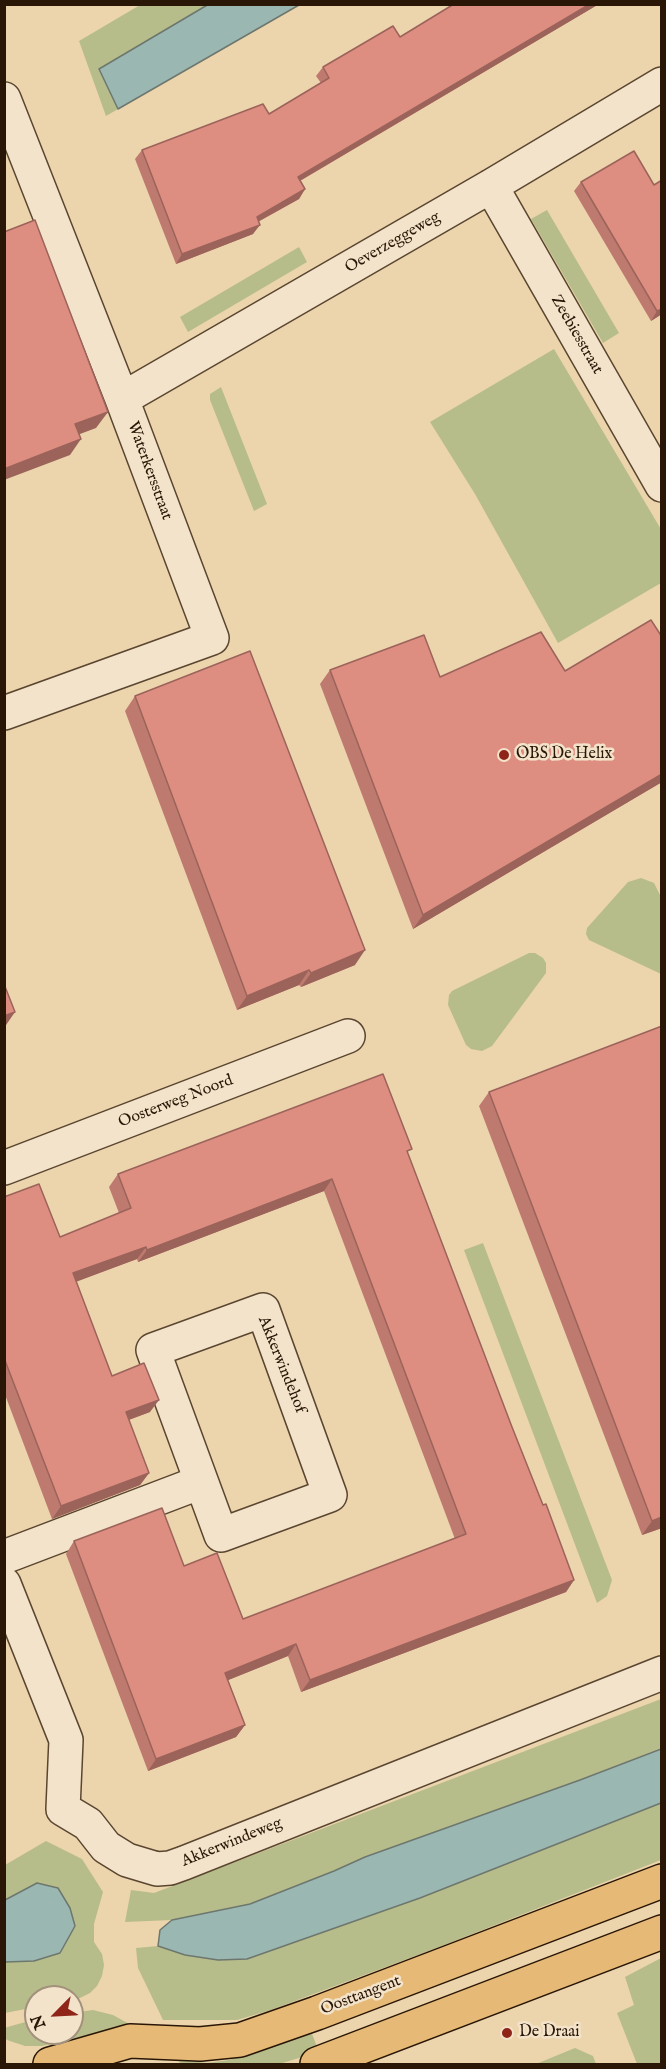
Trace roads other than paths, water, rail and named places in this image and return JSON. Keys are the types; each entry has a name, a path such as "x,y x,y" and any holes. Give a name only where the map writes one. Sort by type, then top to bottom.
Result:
{"main road":[{"name":"Oosttangent","path":"50,2064 129,2041 200,2044 240,2040 317,2013 662,1881"},
{"path":"317,2064 662,1932"}],"street":[{"name":"Oeverzeggeweg","path":"122,399 491,186 662,84"},
{"name":"Waterkersstraat","path":"4,99 122,399 212,638 4,712"},
{"name":"Zeebiesstraat","path":"491,186 662,485"},
{"name":"Oosterweg Noord","path":"4,1168 348,1036"},
{"name":"Akkerwindehof","path":"262,1310 330,1495 221,1535 201,1482 153,1350 262,1310"},
{"path":"4,1557 201,1482"},
{"name":"Akkerwindeweg","path":"4,1584 66,1740 63,1809 88,1824 106,1847 127,1860 156,1869 170,1868 184,1863 647,1678"}],"water":[{"path":"209,4 299,5 118,109 99,69"},
{"path":"661,1749 661,1803 420,1898 247,1959 218,1960 185,1955 158,1946 160,1930 172,1920 250,1904 365,1857"},
{"path":"37,1883 58,1888 70,1908 75,1926 60,1953 34,1961 5,1962 5,1900"}],"place":[{"name":"OBS De Helix","path":"504,755"},
{"name":"De Draai","path":"507,2033"}]}
